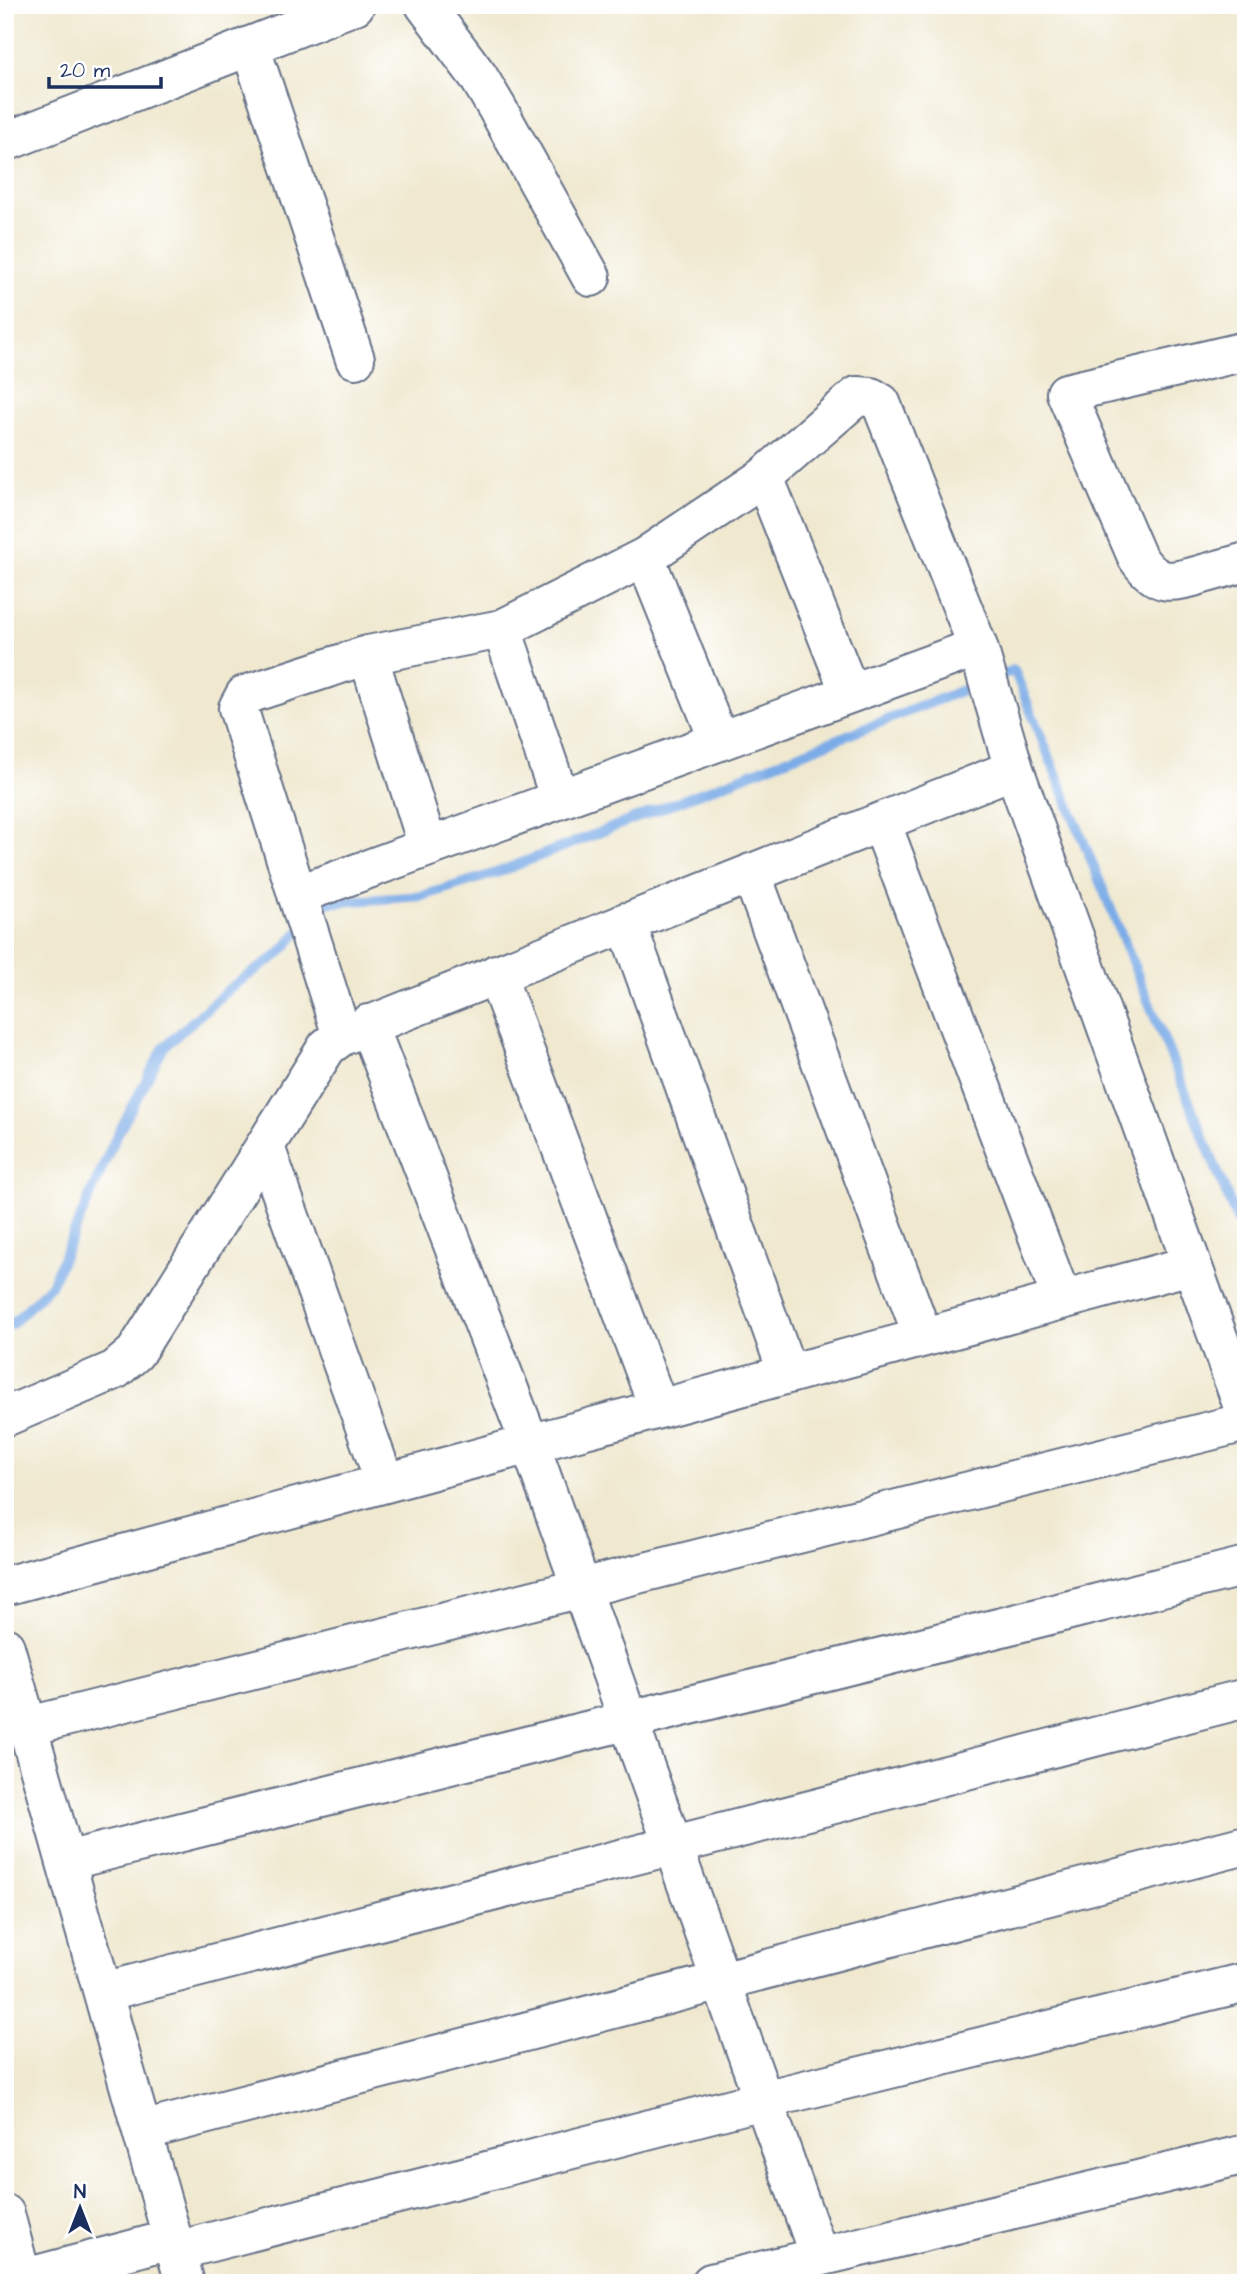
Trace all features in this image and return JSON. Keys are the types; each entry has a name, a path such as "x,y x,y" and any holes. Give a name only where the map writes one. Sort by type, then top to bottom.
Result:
{"street":[{"path":"5,142 355,5"},
{"path":"425,5 478,76 498,108 591,277"},
{"path":"250,46 355,359"},
{"path":"1246,351 1066,393 1137,557 1146,569 1158,579 1177,582 1246,562"},
{"path":"819,2256 530,1444 297,895 238,708 245,695 369,655 502,629 645,557 764,477 857,396 871,397 881,403 978,647 1013,768 1246,1415"},
{"path":"764,477 850,693"},
{"path":"645,557 719,741"},
{"path":"502,629 560,799"},
{"path":"297,895 978,647"},
{"path":"369,655 428,847"},
{"path":"5,1417 115,1370 135,1353 327,1047 355,1030 1013,768"},
{"path":"881,822 1062,1300"},
{"path":"751,873 923,1337"},
{"path":"626,922 788,1374"},
{"path":"496,974 659,1409"},
{"path":"265,1147 386,1483"},
{"path":"5,1586 1191,1265"},
{"path":"29,1726 1246,1422"},
{"path":"66,1861 1246,1566"},
{"path":"5,1647 178,2257"},
{"path":"103,1992 1246,1698"},
{"path":"142,2131 1246,1845"},
{"path":"5,2214 14,2281 178,2257 763,2100 1246,1982"},
{"path":"711,2283 1246,2154"}],"waterway":[{"path":"322,905 422,896 496,873 1014,670 1246,1242"},
{"path":"5,1326 12,1324 51,1285 115,1139 164,1047 230,988 278,955 300,930"}]}
